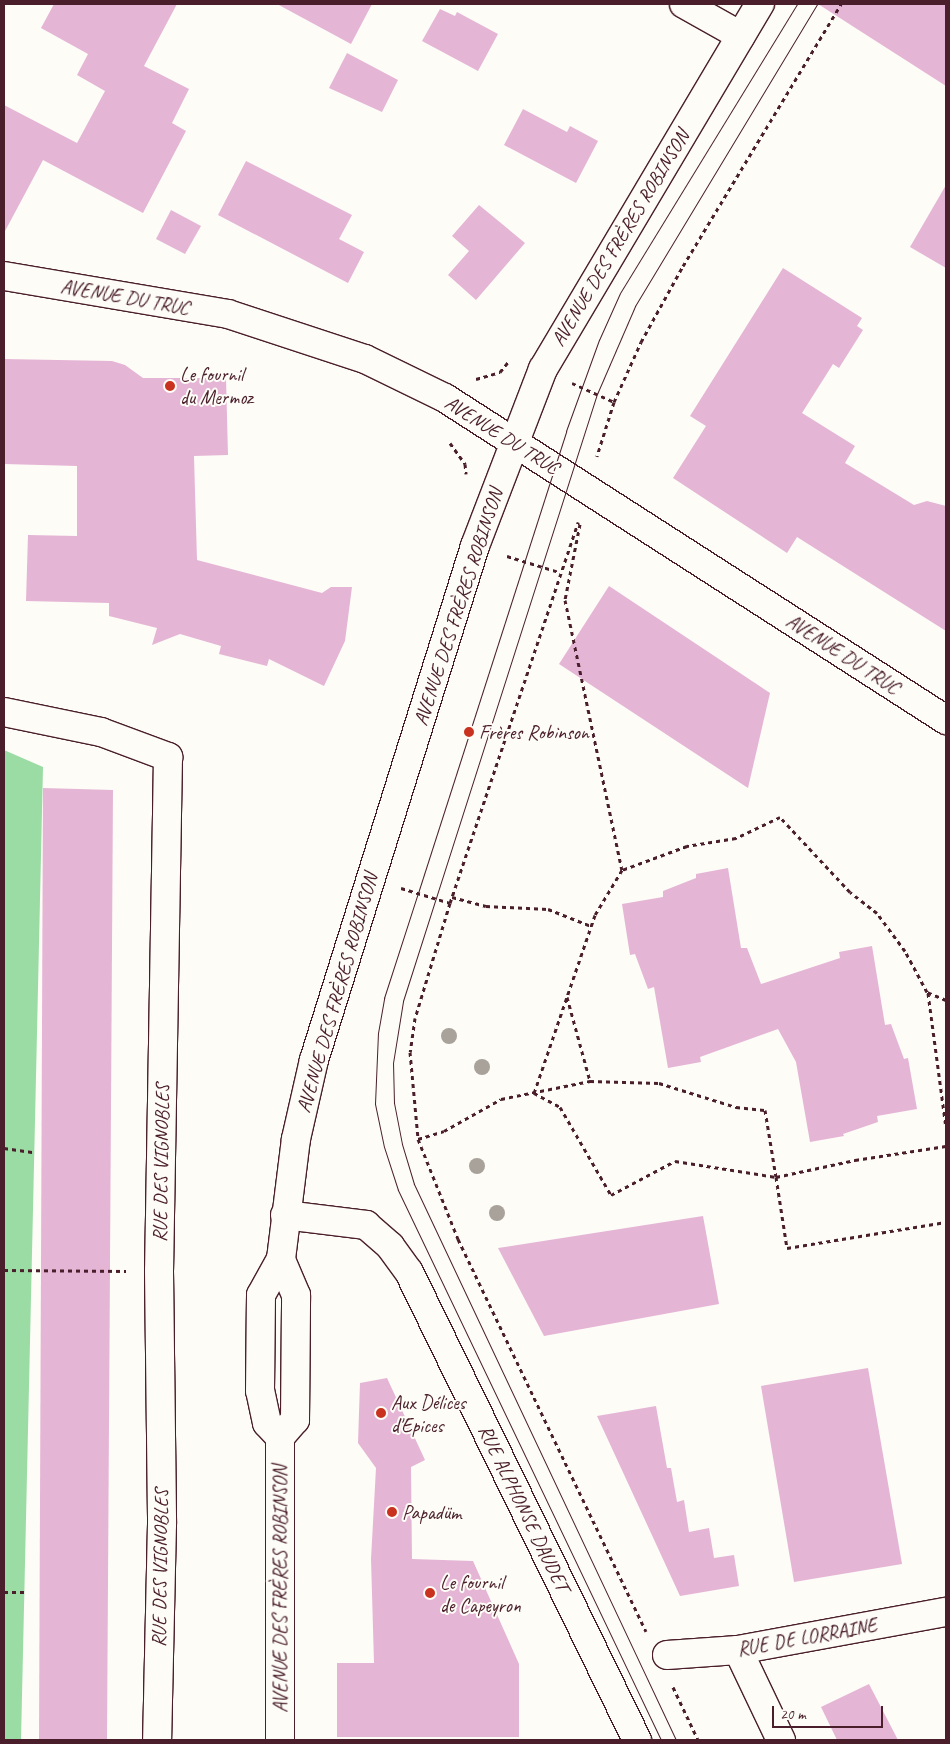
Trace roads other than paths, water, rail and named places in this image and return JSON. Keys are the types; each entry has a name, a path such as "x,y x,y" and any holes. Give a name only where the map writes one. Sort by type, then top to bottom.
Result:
{"street":[{"path":"684,4 740,36"},
{"name":"AVENUE DES FRÈRES ROBINSON","path":"280,1437 267,1423 260,1391 261,1295 281,1259 296,1139 314,1060 475,546 543,369 760,4"},
{"name":"AVENUE DU TRUC","path":"4,276 237,317 365,359 461,409 514,443 587,501 946,720"},
{"name":"RUE DES VIGNOBLES","path":"4,712 101,732 168,757 159,1271 162,1524 157,1740"},
{"name":"RUE ALPHONSE DAUDET","path":"285,1215 366,1225 390,1246 409,1272 637,1740"},
{"name":"AVENUE DES FRÈRES ROBINSON","path":"280,1740 280,1437 295,1420 296,1295 281,1259"},
{"name":"RUE DE LORRAINE","path":"662,1658 738,1650 946,1612"},
{"path":"738,1650 781,1740"}],"tram line":[{"path":"661,1740 398,1190 384,1147 375,1104 378,1033 384,998 566,431 599,340 620,293 797,4"},
{"path":"676,1740 414,1184 402,1144 394,1103 393,1063 403,1001 597,394 635,306 817,4"}],"place":[{"name":"Le fournil du Mermoz","path":"170,386"},
{"name":"Frères Robinson","path":"469,732"},
{"name":"Aux Délices d'Epices","path":"381,1413"},
{"name":"Papadüm","path":"392,1512"},
{"name":"Le fournil de Capeyron","path":"430,1593"}]}
